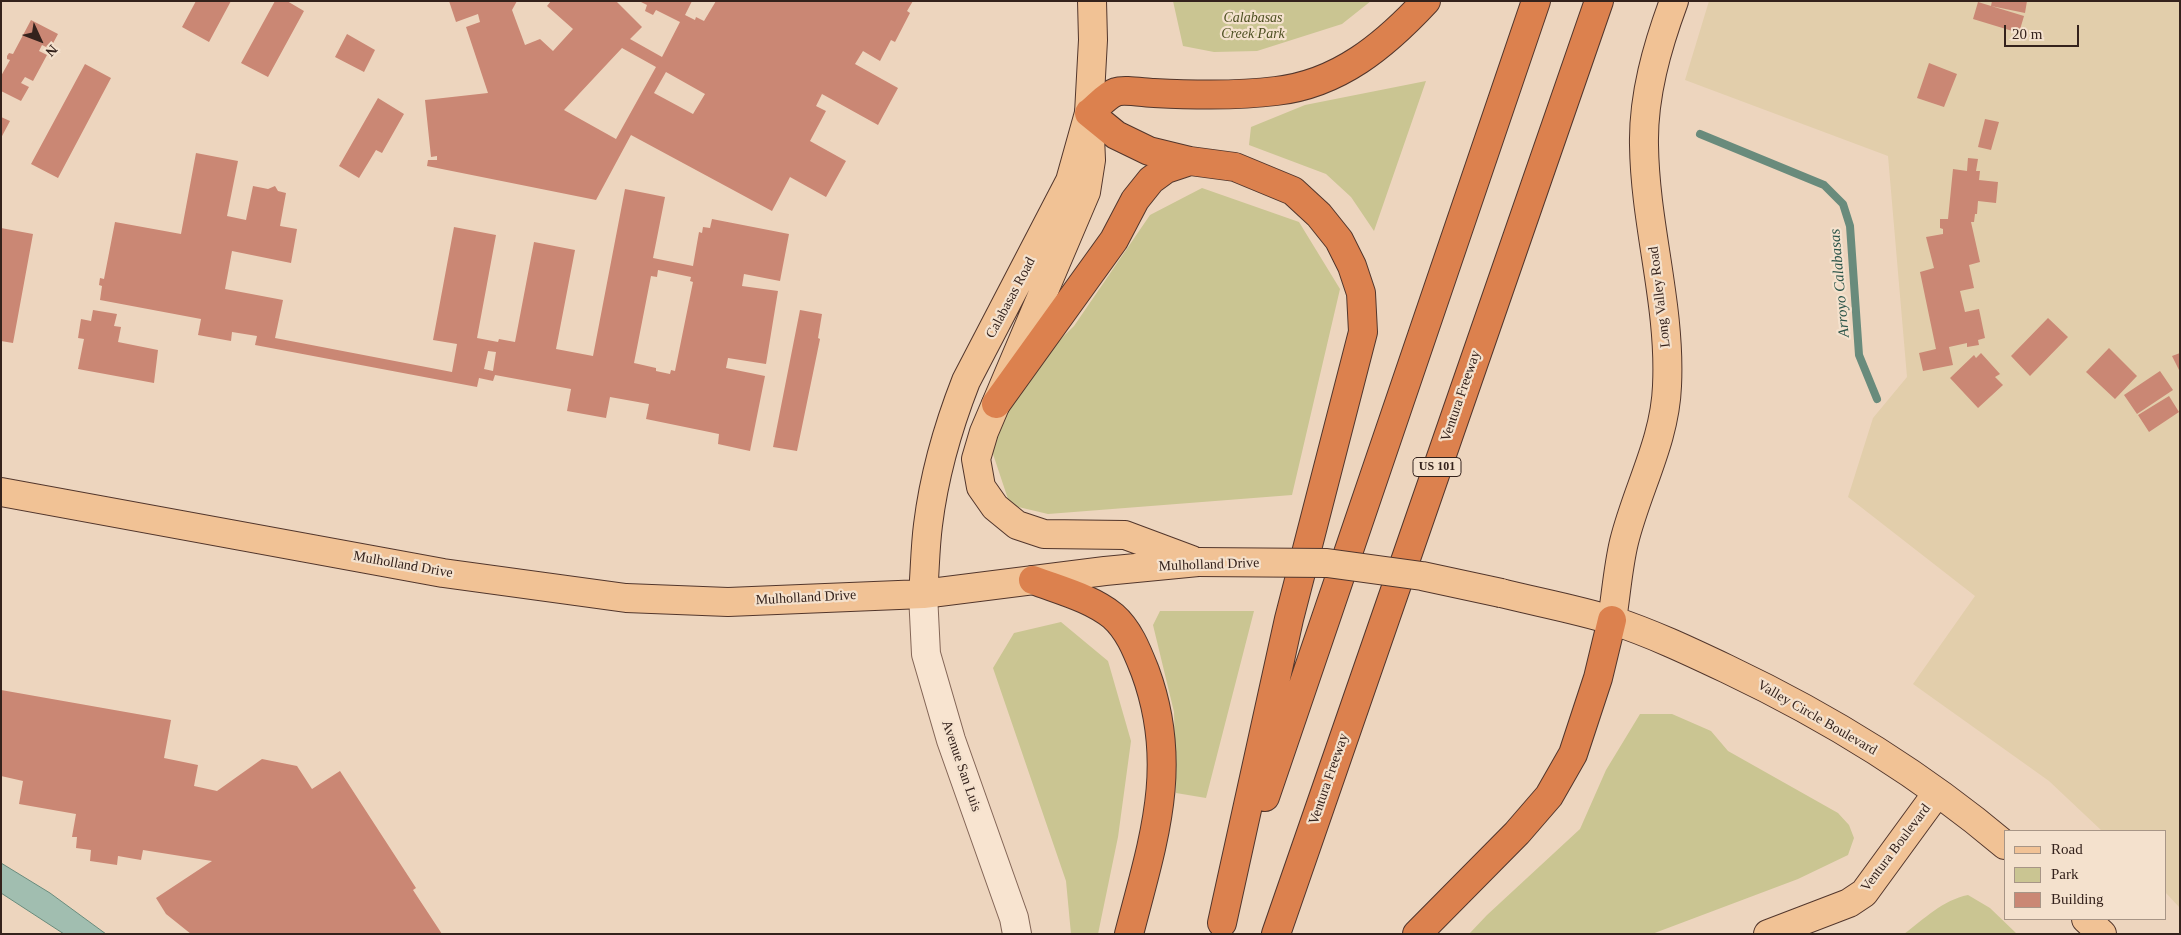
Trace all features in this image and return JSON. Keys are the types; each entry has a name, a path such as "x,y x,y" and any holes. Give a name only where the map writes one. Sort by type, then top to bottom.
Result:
{"highway":[{"path":"1220,928 1289,619 1363,332 1361,293 1352,266 1339,240 1319,215 1293,191 1235,167 1164,156 1116,135 1090,113 1117,91 1205,94 1277,92 1307,84 1332,75 1362,60 1397,33 1426,1"},
{"path":"1220,928 1536,1"},
{"name":"Ventura Freeway","path":"1276,934 1599,1"},
{"path":"996,404 1114,240 1135,200 1151,180 1166,169 1190,161"},
{"path":"1033,580 1078,597 1112,616 1124,627 1137,650 1151,687 1162,746 1162,796 1150,854 1129,934"},
{"path":"1417,934 1517,833 1549,796 1573,754 1598,678 1612,620"}],"main road":[{"name":"Calabasas Road","path":"923,594 928,525 939,465 955,408 966,381 1070,181 1090,113 1093,40 1092,1"},
{"name":"Long Valley Road","path":"1612,620 1624,542 1657,444 1667,387 1668,337 1646,185 1644,143 1646,101 1664,28 1674,1"},
{"path":"1090,113 1092,160 1086,192 984,432 976,459 981,486 995,507 1017,525 1044,534 1125,535 1198,562"},
{"name":"Mulholland Drive","path":"1,492 443,573 626,598 728,602 923,594 1198,562 1327,563 1422,576 1612,620"},
{"name":"Valley Circle Boulevard","path":"1612,620 1684,648 1784,696 1866,744 1937,793 2004,844"},
{"name":"Ventura Boulevard","path":"1768,934 1849,903 1864,894 1937,793"},
{"path":"2087,920 2102,934"}],"street":[{"name":"Avenue San Luis","path":"923,594 926,654 951,740 1014,918 1017,934"}],"shaded area":[{"path":"1709,1 2180,1 2180,908 2166,893 2166,830 2101,830 2049,781 1913,684 1975,596 1848,497 1873,418 1907,377 1888,156 1685,80"},
{"path":"1,863 50,893 106,934 64,934 1,893"}],"green space":[{"name":"Calabasas Creek Park","path":"1173,1 1371,1 1342,24 1257,51 1214,52 1183,46"},
{"path":"1426,81 1374,231 1351,197 1326,174 1249,145 1251,127 1305,105"},
{"path":"1202,188 1299,222 1340,289 1292,495 1048,514 1010,505 990,445 1029,370 1074,326 1150,215"},
{"path":"1160,611 1254,611 1206,798 1176,793 1174,712 1153,625"},
{"path":"1061,622 1108,661 1131,741 1118,837 1098,934 1071,934 1066,881 993,668 1014,633"},
{"path":"1640,714 1672,714 1711,731 1728,751 1838,813 1849,825 1854,838 1848,855 1798,879 1652,934 1469,934 1580,829 1606,770"},
{"path":"1968,895 1990,908 2017,934 1904,934 1926,916 1950,901"}],"building":[{"path":"196,1 231,1 209,42 182,27"},
{"path":"275,1 287,1 304,11 268,77 241,63"},
{"path":"449,1 517,1 512,10 525,45 540,39 553,51 573,29 547,6 551,1 616,1 642,27 630,39 662,57 680,22 656,10 653,15 645,11 647,5 639,1 692,1 685,15 695,20 696,17 704,21 716,1 913,1 907,11 910,13 895,42 891,40 880,61 863,51 855,64 898,88 878,125 822,94 816,106 826,111 810,141 846,161 826,197 790,177 772,211 631,135 596,200 427,166 428,160 437,160 437,156 431,157 425,100 488,93 466,27 480,22 478,14 456,22","holes":["622,48 656,67 616,139 564,110","666,72 705,94 693,114 654,93"]},
{"path":"1992,1 2027,1 2025,13 1991,6"},
{"path":"1978,2 2024,16 2019,33 1973,19"},
{"path":"31,20 58,34 50,49 42,45 39,51 47,55 33,81 25,77 21,83 29,87 21,101 1,91 1,76 10,60 7,59 7,56 9,53 13,54"},
{"path":"347,34 375,50 364,72 335,57"},
{"path":"1929,63 1957,74 1944,107 1917,98"},
{"path":"85,64 111,78 58,178 31,164"},
{"path":"378,98 404,114 382,153 376,150 359,178 339,166"},
{"path":"1,117 10,121 1,138"},
{"path":"1985,119 1999,122 1991,150 1978,147"},
{"path":"196,153 238,161 227,216 246,220 253,186 268,189 275,186 278,191 286,193 280,226 297,229 291,263 232,251 225,289 283,300 275,338 452,372 457,344 433,340 454,227 496,235 477,338 498,342 499,339 515,342 534,242 575,250 556,349 593,356 625,189 665,197 653,258 693,266 699,232 702,233 703,227 710,228 712,219 789,234 780,281 744,274 742,286 778,291 766,364 728,358 726,368 765,376 750,451 718,444 719,434 646,419 649,404 610,397 606,418 567,411 571,389 495,375 493,381 479,378 477,387 255,345 257,336 232,332 231,341 198,335 201,319 100,300 102,286 99,285 100,278 104,279 115,222 181,234","holes":["658,270 691,277 690,281 693,282 675,371 671,370 670,374 656,371 656,368 634,363 651,276 657,277","488,351 496,352 493,371 484,369"]},
{"path":"1968,158 1978,159 1976,171 1980,171 1979,180 1998,182 1996,203 1978,201 1977,214 1975,214 1974,222 1971,222 1980,262 1969,265 1974,288 1960,291 1965,312 1979,309 1985,338 1978,340 1979,345 1967,347 1967,343 1949,347 1953,365 1923,371 1919,353 1936,349 1920,272 1934,268 1926,237 1943,234 1943,229 1940,228 1940,219 1948,219 1953,169 1967,171"},
{"path":"1,228 33,234 13,343 1,341"},
{"path":"93,310 117,314 114,326 121,327 118,342 158,350 154,383 78,369 84,339 78,338 81,319 91,321"},
{"path":"800,310 822,314 818,338 820,339 797,451 773,447"},
{"path":"2048,318 2068,337 2030,376 2011,356"},
{"path":"2109,348 2137,376 2115,399 2086,372"},
{"path":"1981,353 2000,374 1995,377 2003,385 1978,408 1950,378 1974,355 1976,358"},
{"path":"2180,353 2180,372 2172,356"},
{"path":"2160,371 2173,390 2137,414 2124,395"},
{"path":"2169,396 2179,412 2149,432 2138,415"},
{"path":"1,690 171,720 164,758 198,765 194,786 217,791 262,759 297,766 312,789 340,771 416,888 413,890 442,934 191,934 166,914 156,898 212,861 143,850 141,860 118,856 117,865 90,861 91,850 76,848 77,837 72,837 76,814 19,804 23,781 1,776"}],"waterway":[{"name":"Arroyo Calabasas","path":"1700,134 1824,185 1843,204 1850,226 1859,355 1877,399"}]}
